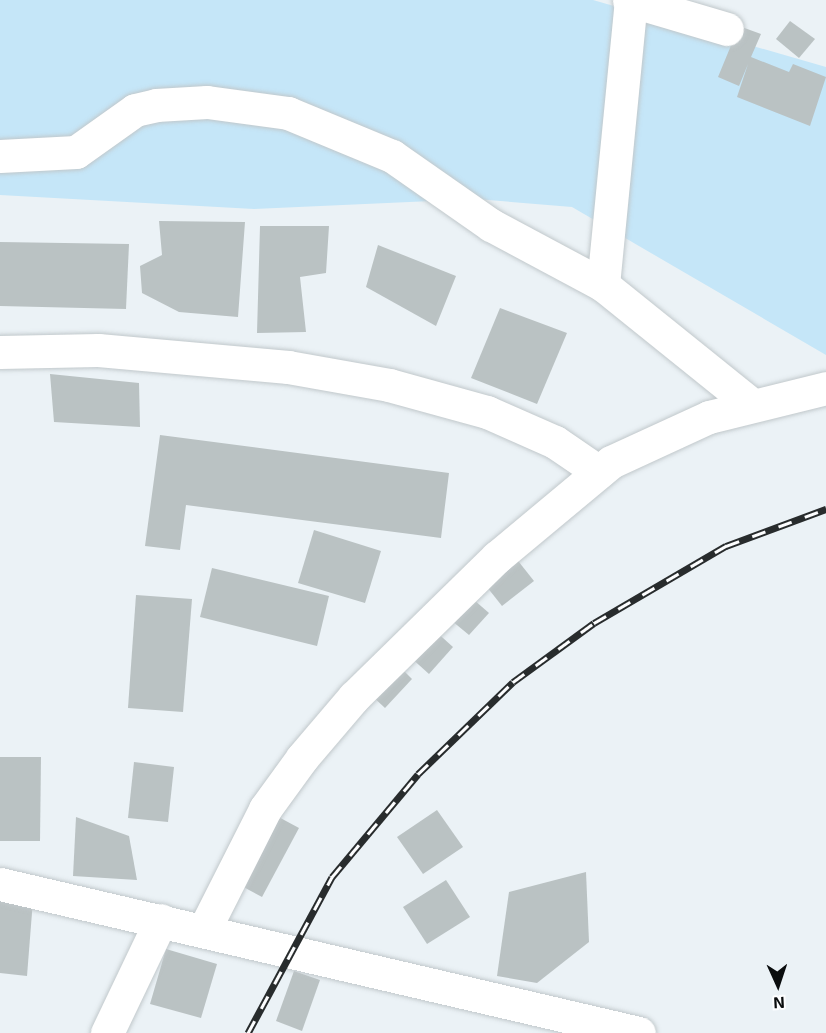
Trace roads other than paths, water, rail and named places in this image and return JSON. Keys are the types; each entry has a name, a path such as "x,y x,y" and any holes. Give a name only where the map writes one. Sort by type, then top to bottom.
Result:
{"street":[{"path":"603,285 630,0 727,29"},
{"path":"0,156 76,152 135,110 156,105 257,105 324,126 392,156 491,225 603,285 752,405"},
{"path":"0,352 98,350 288,366 389,385 487,412 555,441 599,472"},
{"path":"204,930 265,809 354,697 498,557 599,472 709,417 826,388"},
{"path":"0,885 161,920 639,1033"},
{"path":"107,1033 161,920"}],"railway":[{"path":"248,1033 332,877 418,774 513,682 594,623 726,546 826,509"}]}
